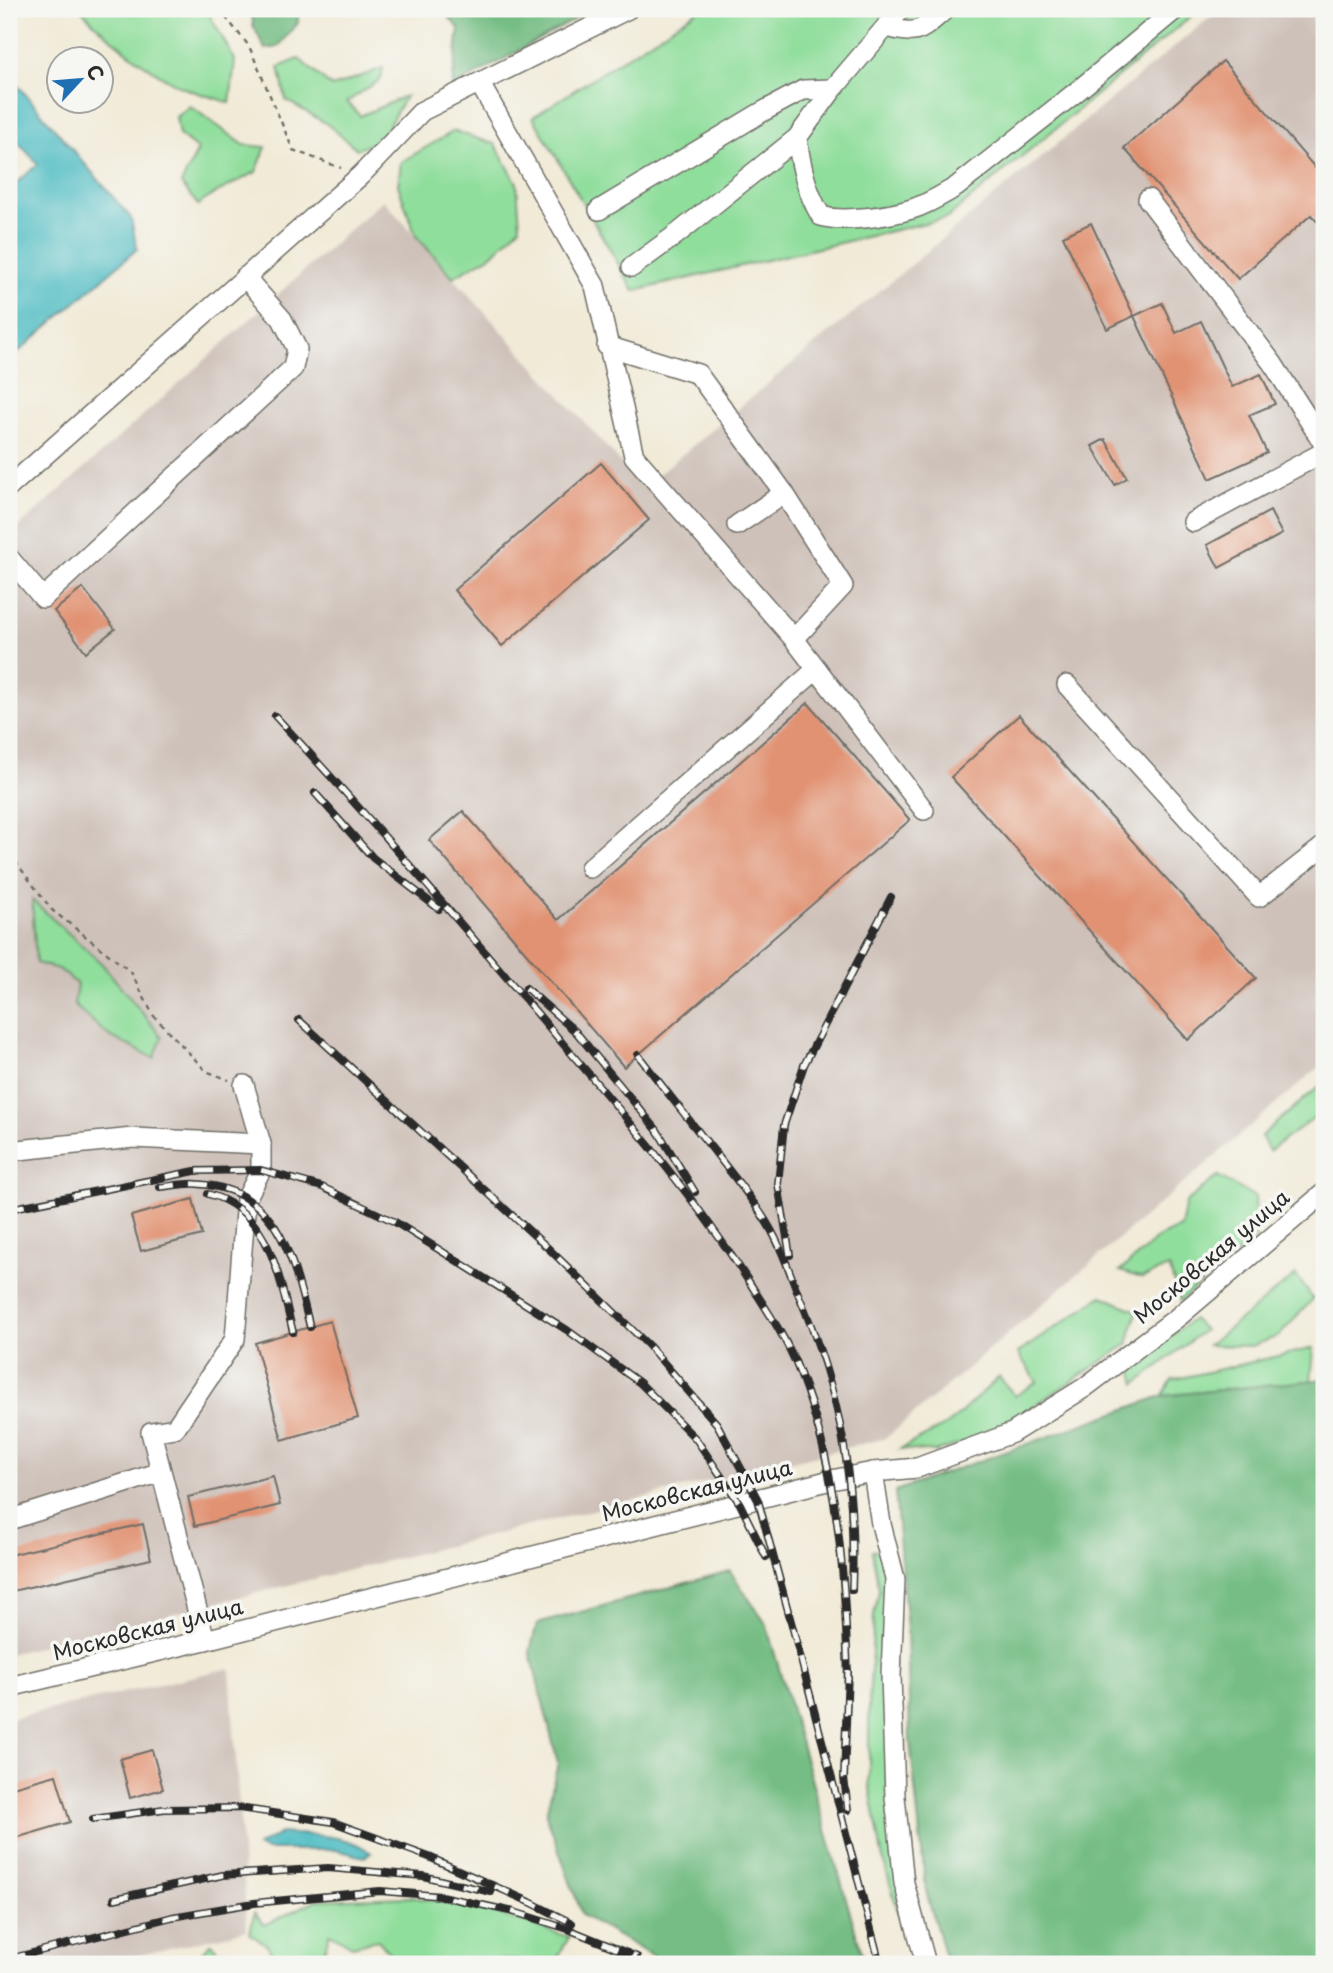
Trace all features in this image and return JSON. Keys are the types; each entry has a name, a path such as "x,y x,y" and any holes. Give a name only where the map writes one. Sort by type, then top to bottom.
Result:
{"street":[{"path":"9,487 361,175 422,111 628,9"},
{"path":"632,267 797,138 832,89 901,9"},
{"path":"887,27 907,33 918,32 946,9"},
{"path":"797,138 808,194 821,216 832,220 848,220 912,209 935,200 956,187 1176,9"},
{"path":"480,84 595,286 634,456 794,639 924,810"},
{"path":"599,210 803,90 832,89"},
{"path":"1148,199 1265,352 1324,444"},
{"path":"9,558 43,598 293,368 298,349 282,319 245,277"},
{"path":"607,345 698,374 784,493 842,586 794,639"},
{"path":"1193,522 1324,452"},
{"path":"737,525 784,493"},
{"path":"590,868 817,669"},
{"path":"1067,685 1259,897 1324,846"},
{"path":"205,1640 151,1432 175,1428 235,1339 246,1199 261,1170 261,1144 244,1085"},
{"path":"9,1151 133,1138 261,1144"},
{"name":"Московская улица","path":"9,1687 205,1640 831,1480 873,1472 918,1468 1012,1433 1084,1388 1178,1317 1324,1193"},
{"path":"9,1520 161,1472"},
{"path":"873,1472 881,1524 895,1579 891,1675 895,1797 904,1883 926,1964"}],"path":[{"path":"219,9 249,46 293,150 361,175"},
{"path":"9,853 52,909 131,972 153,1015 206,1071 244,1085"}],"shaded area":[{"path":"1220,9 1324,9 1324,1063 886,1438 9,1654 9,536 383,200 643,487"},
{"path":"230,1668 247,1930 102,1964 9,1964 9,1719"}],"green space":[{"path":"81,9 206,9 235,60 230,103 184,88 158,74 115,41"},
{"path":"252,9 298,9 298,23 278,47 265,49 253,25"},
{"path":"441,9 593,9 452,88 459,28"},
{"path":"700,9 1200,9 947,218 634,291 533,117"},
{"path":"299,59 332,87 383,68 381,79 347,102 360,116 406,96 380,140 357,149 327,124 286,100 279,67"},
{"path":"190,106 244,145 266,147 256,172 198,205 181,184 198,150 179,135 176,117"},
{"path":"454,131 495,144 517,183 520,227 492,255 453,277 416,236 398,185 401,162"},
{"path":"32,900 102,964 162,1037 154,1058 109,1036 74,1005 77,984 59,969 36,963"},
{"path":"1324,1082 1324,1110 1269,1151 1261,1136"},
{"path":"1218,1176 1255,1197 1256,1237 1180,1301 1169,1267 1142,1278 1120,1271 1159,1237 1181,1227 1186,1202"},
{"path":"1296,1275 1313,1299 1279,1336 1252,1346 1208,1345"},
{"path":"1102,1296 1137,1311 1128,1344 991,1434 935,1452 900,1449 950,1423 999,1377 1015,1396 1037,1382 1018,1353"},
{"path":"1193,1319 1204,1330 1136,1384 1131,1366"},
{"path":"1314,1348 1311,1381 1162,1396 1172,1380"},
{"path":"1324,1379 1324,1964 947,1964 926,1891 910,1741 907,1630 895,1491 1162,1396"},
{"path":"882,1548 888,1574 908,1916 901,1922 882,1855 869,1783 869,1704 874,1615 879,1590 872,1551"},
{"path":"730,1571 766,1624 865,1964 666,1964 582,1915 546,1814 558,1763 530,1651 537,1624"},
{"path":"411,1897 486,1910 569,1937 555,1963 507,1960 436,1964 396,1960 378,1940 352,1946 330,1933 323,1954 300,1962 276,1960 267,1945 250,1934 254,1913 265,1925 316,1900"},
{"path":"212,1943 224,1964 179,1964 198,1956"}],"water":[{"path":"9,75 131,218 137,249 9,360 9,190 38,164 9,132"},
{"path":"281,1833 340,1839 371,1853 365,1857 335,1850 267,1850 257,1847"}],"building":[{"path":"1223,61 1324,178 1324,229 1311,215 1238,279 1124,148"},
{"path":"1091,223 1134,316 1107,329 1063,236"},
{"path":"1162,303 1176,333 1201,321 1232,387 1261,374 1275,404 1249,415 1267,453 1210,479 1134,316"},
{"path":"1105,439 1127,478 1115,485 1092,446"},
{"path":"601,463 649,520 502,646 454,590"},
{"path":"1270,511 1282,534 1219,568 1207,545"},
{"path":"83,588 115,629 86,652 54,611"},
{"path":"808,703 910,820 624,1067 429,840 463,811 558,920"},
{"path":"1019,715 1256,978 1188,1040 951,777"},
{"path":"193,1199 202,1235 141,1251 131,1216"},
{"path":"330,1321 358,1418 282,1440 255,1343"},
{"path":"273,1476 280,1505 195,1526 188,1497"},
{"path":"143,1524 151,1559 12,1591 9,1555"},
{"path":"152,1750 163,1789 130,1798 120,1759"},
{"path":"56,1775 70,1822 9,1840 9,1788"}],"railway":[{"path":"275,716 424,882 641,1136 731,1254 777,1327 794,1360 812,1408 831,1484 845,1600 848,1679"},
{"path":"315,793 373,858 439,909"},
{"path":"790,1255 778,1184 784,1125 804,1065 891,897"},
{"path":"526,988 576,1032 657,1130 695,1192"},
{"path":"299,1020 549,1249 649,1346 717,1424 758,1500 880,1964"},
{"path":"638,1055 750,1198 770,1228 785,1259 825,1365 835,1401 848,1474 853,1549 852,1590"},
{"path":"9,1209 195,1171 261,1170 322,1187 395,1222 567,1330 640,1383 696,1439 740,1504 766,1557"},
{"path":"160,1187 192,1184 225,1189 248,1199 265,1214 279,1233 289,1254 310,1327"},
{"path":"208,1194 229,1203 246,1215 259,1231 277,1269 293,1332"},
{"path":"848,1670 844,1778 848,1810"},
{"path":"93,1819 164,1809 239,1808 333,1822 429,1857 572,1923"},
{"path":"114,1899 223,1875 328,1868 423,1876 491,1892"},
{"path":"9,1959 172,1917 254,1903 380,1891 441,1896 514,1912 568,1929 637,1957"}]}
